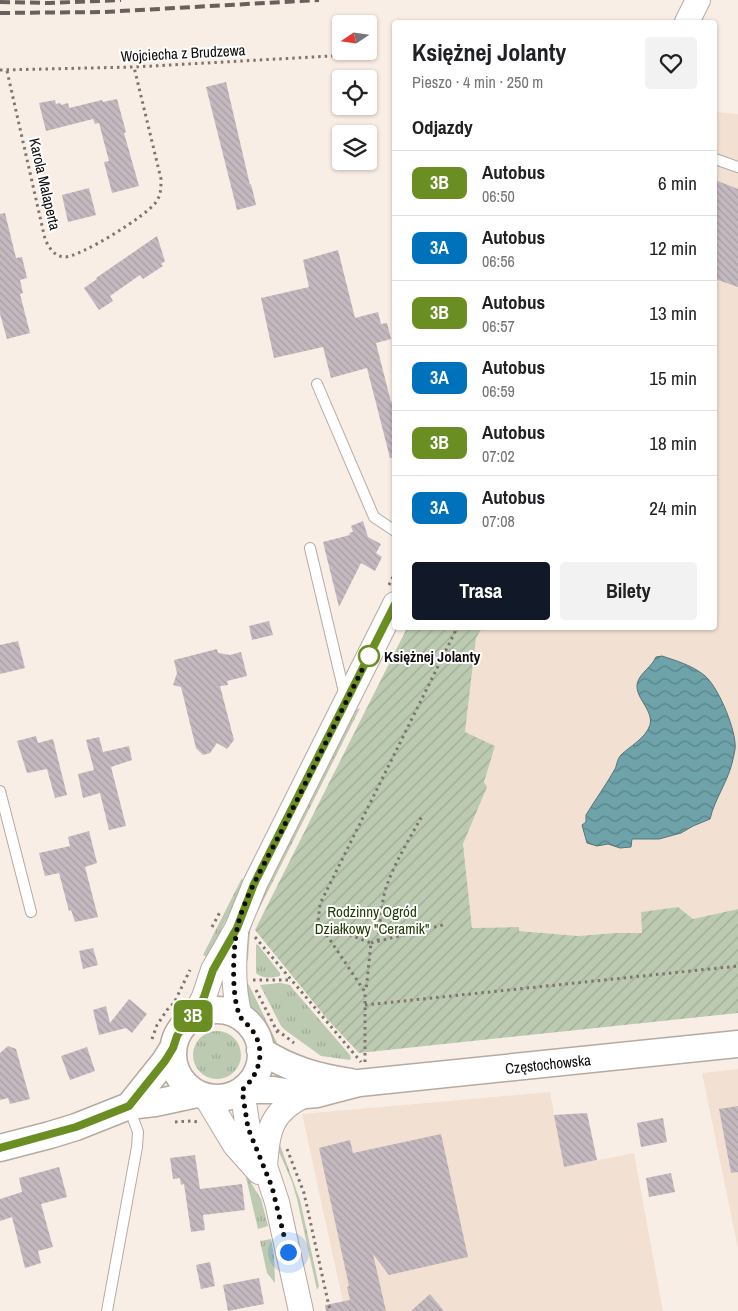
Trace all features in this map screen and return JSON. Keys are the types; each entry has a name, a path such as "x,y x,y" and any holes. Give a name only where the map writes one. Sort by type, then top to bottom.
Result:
{"main road":[{"path":"0,1148 76,1127 129,1106 156,1104 185,1095 221,1098 235,1094 250,1083 260,1062 260,1050 254,1032 240,1017 221,1011 211,1011 193,1018 183,1026 177,1036 162,1046"},
{"name":"Częstochowska","path":"260,1050 286,1066 306,1073 363,1077 738,1044"},
{"path":"162,1046 181,1080 188,1088 202,1095"},
{"path":"129,1106 160,1068 162,1046"},
{"name":"Częstochowska","path":"242,1090 273,1090 305,1095 324,1093 363,1077"}],"street":[{"path":"688,20 698,0"},
{"path":"240,1017 235,998 234,972 245,931 254,884 392,610"},
{"path":"193,1018 204,997 213,970 245,931"},
{"path":"242,1090 248,1128 269,1176 281,1219 301,1311"},
{"path":"202,1095 236,1145 269,1176"},
{"path":"269,1176 266,1144 272,1125 284,1106 305,1095"}],"lane":[{"path":"717,160 738,167"},
{"path":"317,384 374,517 392,529"},
{"path":"310,548 346,702"},
{"path":"0,791 31,912"},
{"path":"107,1311 137,1147 138,1132 129,1106"}],"path":[{"name":"Wojciecha z Brudzewa","path":"0,70 134,67 332,56"},
{"name":"Karola Malaperta","path":"7,71 45,239 55,254 62,257 70,257 98,243 134,220 150,209 160,196 161,179 134,67"},
{"path":"365,992 318,922 320,904 456,630"},
{"path":"378,941 381,909 386,890 393,872 422,816"},
{"path":"318,922 371,943 443,925"},
{"path":"245,931 290,980 363,1077"},
{"path":"363,1077 365,992 371,943"},
{"path":"162,1046 157,1025 174,1003 194,963"},
{"path":"365,1005 738,966"},
{"path":"251,973 251,980 275,1028"},
{"path":"251,980 290,980"},
{"path":"287,1148 304,1193 330,1311"}],"shaded area":[{"path":"717,112 738,114 738,909 693,919 678,907 641,912 643,933 578,936 519,931 518,927 472,928 463,844 487,787 484,782 495,746 465,733 476,638 481,630 717,630"},
{"path":"738,1069 738,1249 702,1073"},
{"path":"550,1092 564,1167 634,1153 663,1311 345,1311 302,1114"}],"green space":[{"name":"Rodzinny Ogród Działkowy \"Ceramik\"","path":"406,630 481,630 476,638 465,732 495,746 484,782 487,787 463,844 472,928 519,927 519,931 578,936 642,933 641,912 678,907 693,919 738,909 738,1013 359,1053 328,1020 255,930"},
{"path":"360,708 254,919 250,931 248,959 247,962 244,962 250,927 254,913 353,711"},
{"path":"242,878 244,885 207,957 203,955"},
{"path":"256,944 280,973 280,976 270,978 256,973"},
{"path":"246,982 279,1047 266,1044 249,1015"},
{"path":"281,983 290,985 350,1055 350,1060 321,1056 281,1026 260,985"},
{"path":"212,1031 222,1031 234,1038 241,1050 241,1060 234,1072 222,1079 212,1079 204,1075 197,1068 193,1060 193,1050 197,1042 204,1035"},
{"path":"279,1142 300,1200 319,1286 317,1290 297,1199 292,1182 276,1145"},
{"path":"245,1173 261,1199 268,1226 258,1229"},
{"path":"271,1239 274,1255 275,1283 267,1273 260,1241"}],"water":[{"path":"662,656 689,666 709,680 720,697 732,727 735,751 710,819 681,833 659,839 632,839 631,847 620,848 608,844 597,846 587,843 582,825 586,822 586,815 615,769 620,757 648,730 650,725 649,713 638,692 638,681 656,657"}],"building":[{"path":"226,82 256,205 237,210 206,87"},
{"path":"117,99 126,132 124,133 139,186 112,193 104,162 109,161 99,123 95,124 93,119 46,131 39,103 55,100 56,104 68,103 69,108 102,100 103,102"},
{"path":"717,181 738,189 738,287 717,280"},
{"path":"89,188 96,215 68,222 62,195"},
{"path":"5,213 16,258 22,257 27,278 20,280 23,293 20,294 30,333 7,339 0,314 0,214"},
{"path":"157,236 165,261 161,264 163,266 143,279 140,275 110,296 113,301 99,310 84,288"},
{"path":"338,250 355,318 378,312 381,324 387,323 391,339 376,343 392,402 392,458 390,458 367,368 331,378 323,347 274,358 261,298 309,287 303,260"},
{"path":"363,521 368,537 381,544 376,553 382,557 375,571 361,563 339,607 323,542 350,535 349,533 353,532 351,526"},
{"path":"269,621 273,635 252,640 249,626"},
{"path":"18,641 25,668 0,674 0,645"},
{"path":"217,649 218,653 230,655 241,652 247,676 227,681 228,685 220,686 234,740 227,749 217,743 210,753 203,755 196,748 181,687 173,685 177,673 174,660"},
{"path":"36,736 38,743 53,739 67,795 55,798 47,769 27,773 17,741"},
{"path":"99,737 103,752 129,746 132,760 111,767 126,826 109,830 100,793 83,798 78,774 94,770 86,740"},
{"path":"89,831 97,863 85,867 98,917 75,922 71,910 69,911 59,873 45,876 39,853 70,846 68,837"},
{"path":"93,948 98,965 83,969 79,951"},
{"path":"129,999 147,1014 132,1033 126,1028 99,1035 93,1010 106,1006 110,1023"},
{"path":"8,1046 16,1049 30,1099 10,1104 8,1098 0,1100 0,1053"},
{"path":"87,1047 95,1071 70,1080 61,1056"},
{"path":"738,1106 738,1172 731,1173 719,1109"},
{"path":"587,1113 597,1160 564,1167 554,1115"},
{"path":"663,1118 667,1142 641,1147 637,1123"},
{"path":"441,1134 468,1257 389,1275 373,1254 386,1311 326,1311 325,1305 350,1300 347,1287 349,1286 319,1148 350,1140 353,1153"},
{"path":"195,1155 200,1189 242,1184 245,1210 203,1215 205,1230 191,1232 184,1184 181,1185 180,1178 173,1179 170,1158"},
{"path":"59,1167 67,1197 41,1204 53,1247 38,1251 41,1263 25,1268 12,1217 0,1221 0,1199 22,1192 19,1178"},
{"path":"671,1173 675,1192 649,1197 646,1178"},
{"path":"210,1262 215,1286 201,1289 196,1265"},
{"path":"259,1278 264,1304 228,1311 223,1285"},
{"path":"430,1294 444,1311 411,1311"}],"railway":[{"path":"0,2 49,3 121,0"},
{"path":"0,13 104,12 319,0"}],"bus line":[{"name":"3B","path":"0,1148 50,1136 129,1106 165,1061 183,1026 193,1018 204,997 213,970 237,928 254,884 392,610"}],"place":[{"name":"Księżnej Jolanty","path":"369,656"}],"route":[{"path":"288,1252 277,1202 265,1166 248,1128 244,1112 242,1090 250,1083 256,1073 260,1062 260,1050 254,1032 240,1017 235,998 234,952 237,928 254,884 369,656"}]}
